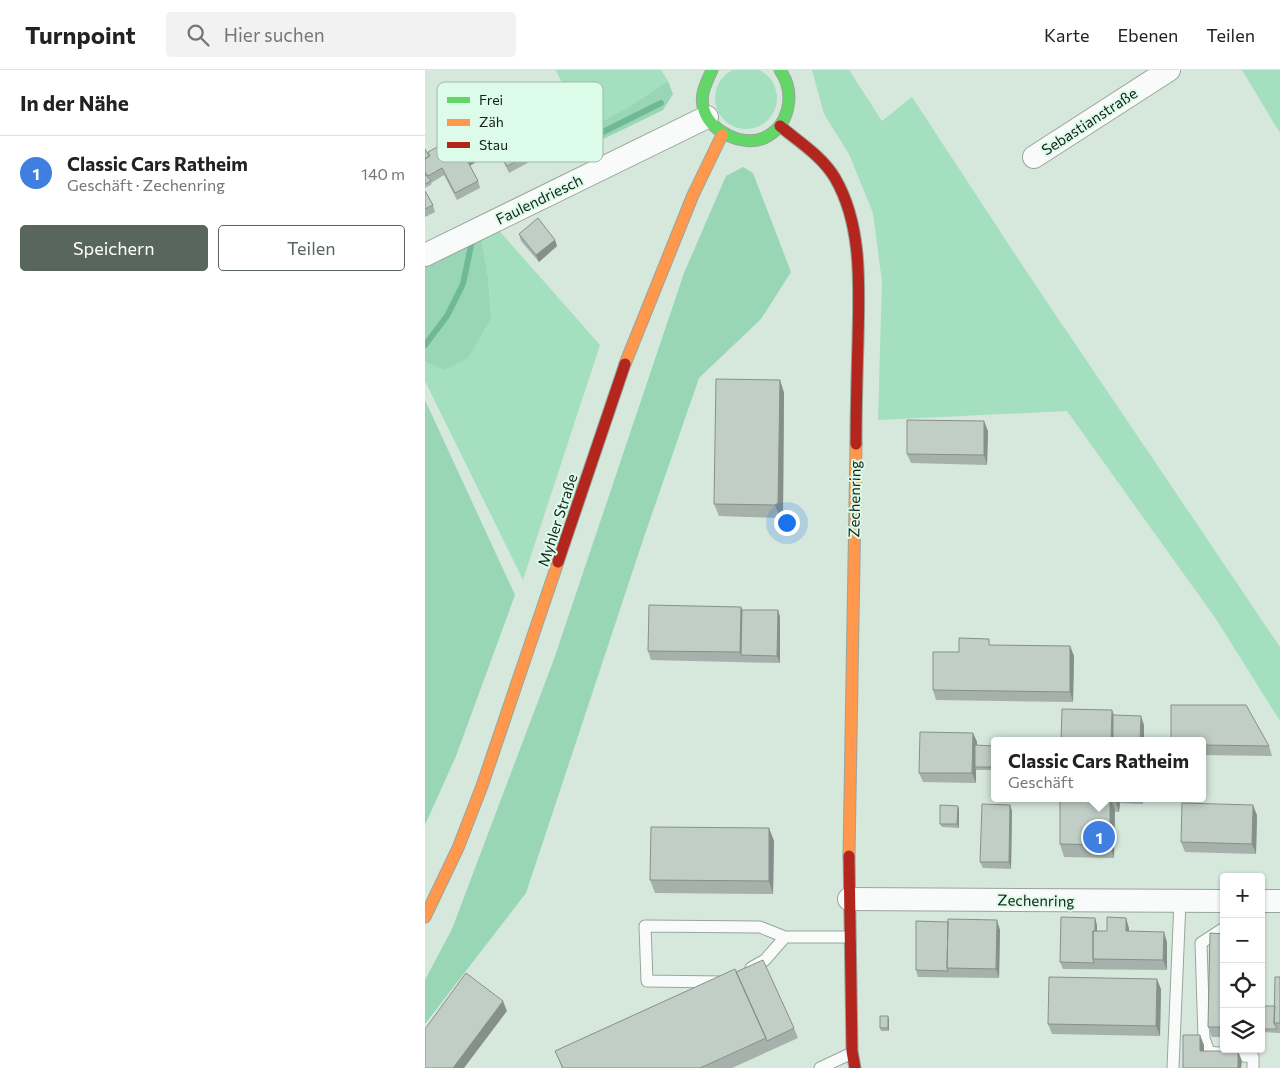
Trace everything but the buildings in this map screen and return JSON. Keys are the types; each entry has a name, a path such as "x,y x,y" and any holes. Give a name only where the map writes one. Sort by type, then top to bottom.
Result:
{"main road":[{"path":"706,72 702,97 707,118 722,135 744,141 757,140 770,135 780,126 787,113 790,97 787,81 780,70"},
{"name":"Zechenring","path":"780,126 825,165 840,188 852,220 859,281 848,817 852,1053 855,1068"},
{"name":"Myhler Straße","path":"426,912 458,848 482,786 633,343 693,195 722,135"}],"street":[{"name":"Sebastianstraße","path":"1035,157 1169,70"},
{"name":"Faulendriesch","path":"425,255 707,118"},
{"name":"Zechenring","path":"849,899 1220,901"},
{"path":"1265,901 1280,901"}],"lane":[{"path":"1173,1068 1180,901"},
{"path":"785,937 765,960 722,982 647,982 645,926 760,927 785,937 850,937"},
{"path":"1220,931 1201,943 1204,1038 1209,1052 1253,1057 1253,1068"},
{"path":"820,1068 852,1053"}],"green space":[{"path":"746,67 758,70 768,76 774,86 777,98 774,110 768,120 758,126 746,129 734,126 724,120 718,110 715,98 718,86 724,76 734,70"},
{"path":"556,70 661,70 668,81 627,108 603,121 603,82 562,82"},
{"path":"812,70 849,70 882,121 912,97 1028,274 1280,647 1280,721 1216,619 1067,411 878,420 882,282 873,213 849,154 824,114"},
{"path":"1242,70 1280,70 1280,133"},
{"path":"668,81 673,94 663,110 603,139 603,121 627,108"},
{"path":"743,167 753,173 791,272 761,319 699,378 644,537 526,893 425,1024 425,980 452,929 554,659 684,273 726,176"},
{"path":"488,218 600,345 523,580 425,381 425,362 444,370 491,318 488,277 479,225"},
{"path":"479,225 488,277 491,318 468,358 444,370 425,362 425,253"},
{"path":"425,400 515,595 456,756 425,825"}],"waterway":[{"path":"603,132 661,103"},
{"path":"425,345 447,316 463,284 472,241"}],"traffic: fast":[{"path":"712,70 704,90 702,100 704,110 713,125 721,131 729,136 747,141 764,138 773,133 785,117 789,98 785,79 780,70"}],"traffic: slow":[{"path":"625,364 693,195 722,135"},
{"path":"849,856 856,444"},
{"path":"425,917 458,848 482,786 558,562"}],"traffic: jam":[{"path":"780,126 810,150 830,170 844,197 851,216 859,279 856,444"},
{"path":"558,562 625,364"},
{"path":"849,856 852,1051 855,1068"}],"place":[{"name":"Classic Cars Ratheim","path":"1099,837"}]}
